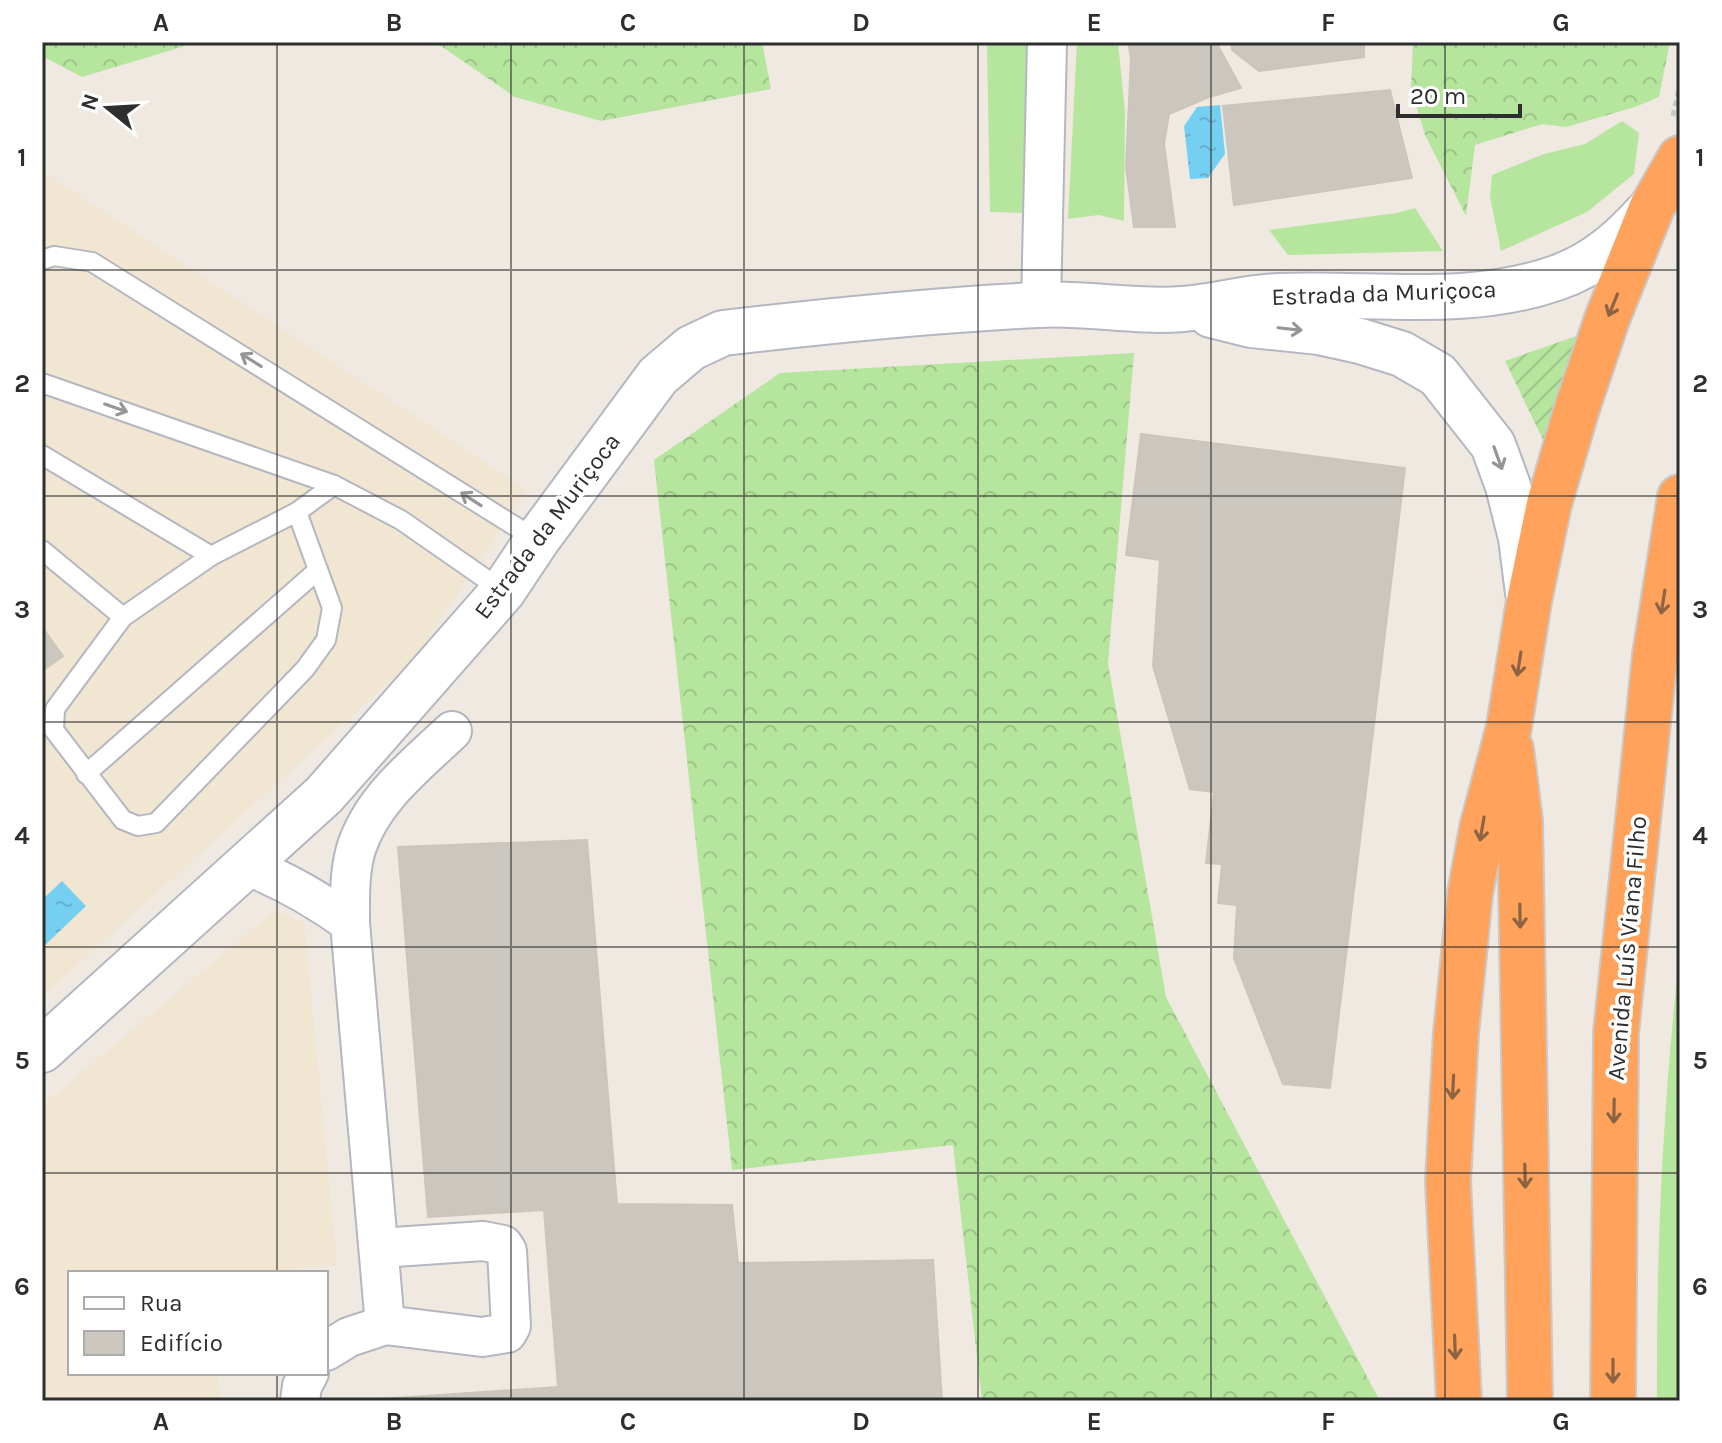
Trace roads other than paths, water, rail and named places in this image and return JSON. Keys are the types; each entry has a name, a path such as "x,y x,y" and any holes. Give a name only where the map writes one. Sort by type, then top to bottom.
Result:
{"highway":[{"path":"1459,1401 1448,1182 1456,1033 1470,894 1486,806 1509,727 1529,601 1549,504 1607,319 1652,207 1680,158"},
{"name":"Avenida Luís Viana Filho","path":"1613,1401 1616,1033 1655,655 1680,497"},
{"path":"1509,727 1520,821 1530,1401"}],"street":[{"path":"1041,305 1047,42"},
{"name":"Estrada da Muriçoca","path":"42,1050 324,795 503,591 658,376 691,348 723,333 1041,305 1186,309 1252,297 1312,294 1402,297 1467,295 1513,289 1556,279 1593,263 1623,239 1652,207"},
{"name":"Estrada da Muriçoca","path":"1186,309 1251,325 1319,332 1360,341 1402,354 1438,375 1493,445 1508,486 1521,538 1529,601"},
{"path":"385,1325 350,923 350,885 356,850 371,816 395,784 452,731"},
{"path":"248,866 284,881 350,923"},
{"path":"328,1350 349,1337 385,1325 482,1337 507,1333 511,1326 507,1251 503,1245 483,1241 380,1248"},
{"path":"300,1401 302,1386 308,1375"}],"lane":[{"path":"42,260 54,256 92,262 537,540"},
{"path":"42,383 334,485 401,520 503,591"},
{"path":"42,455 211,556"},
{"path":"297,512 332,608 326,640 305,669 156,823 138,826 123,820 54,730 55,709 123,617 211,556 297,512 334,485"},
{"path":"42,550 123,617"},
{"path":"86,774 318,570"}],"water":[{"path":"1220,105 1225,154 1208,178 1190,179 1184,126 1197,107"},
{"path":"62,881 86,906 42,948 42,900"}]}
